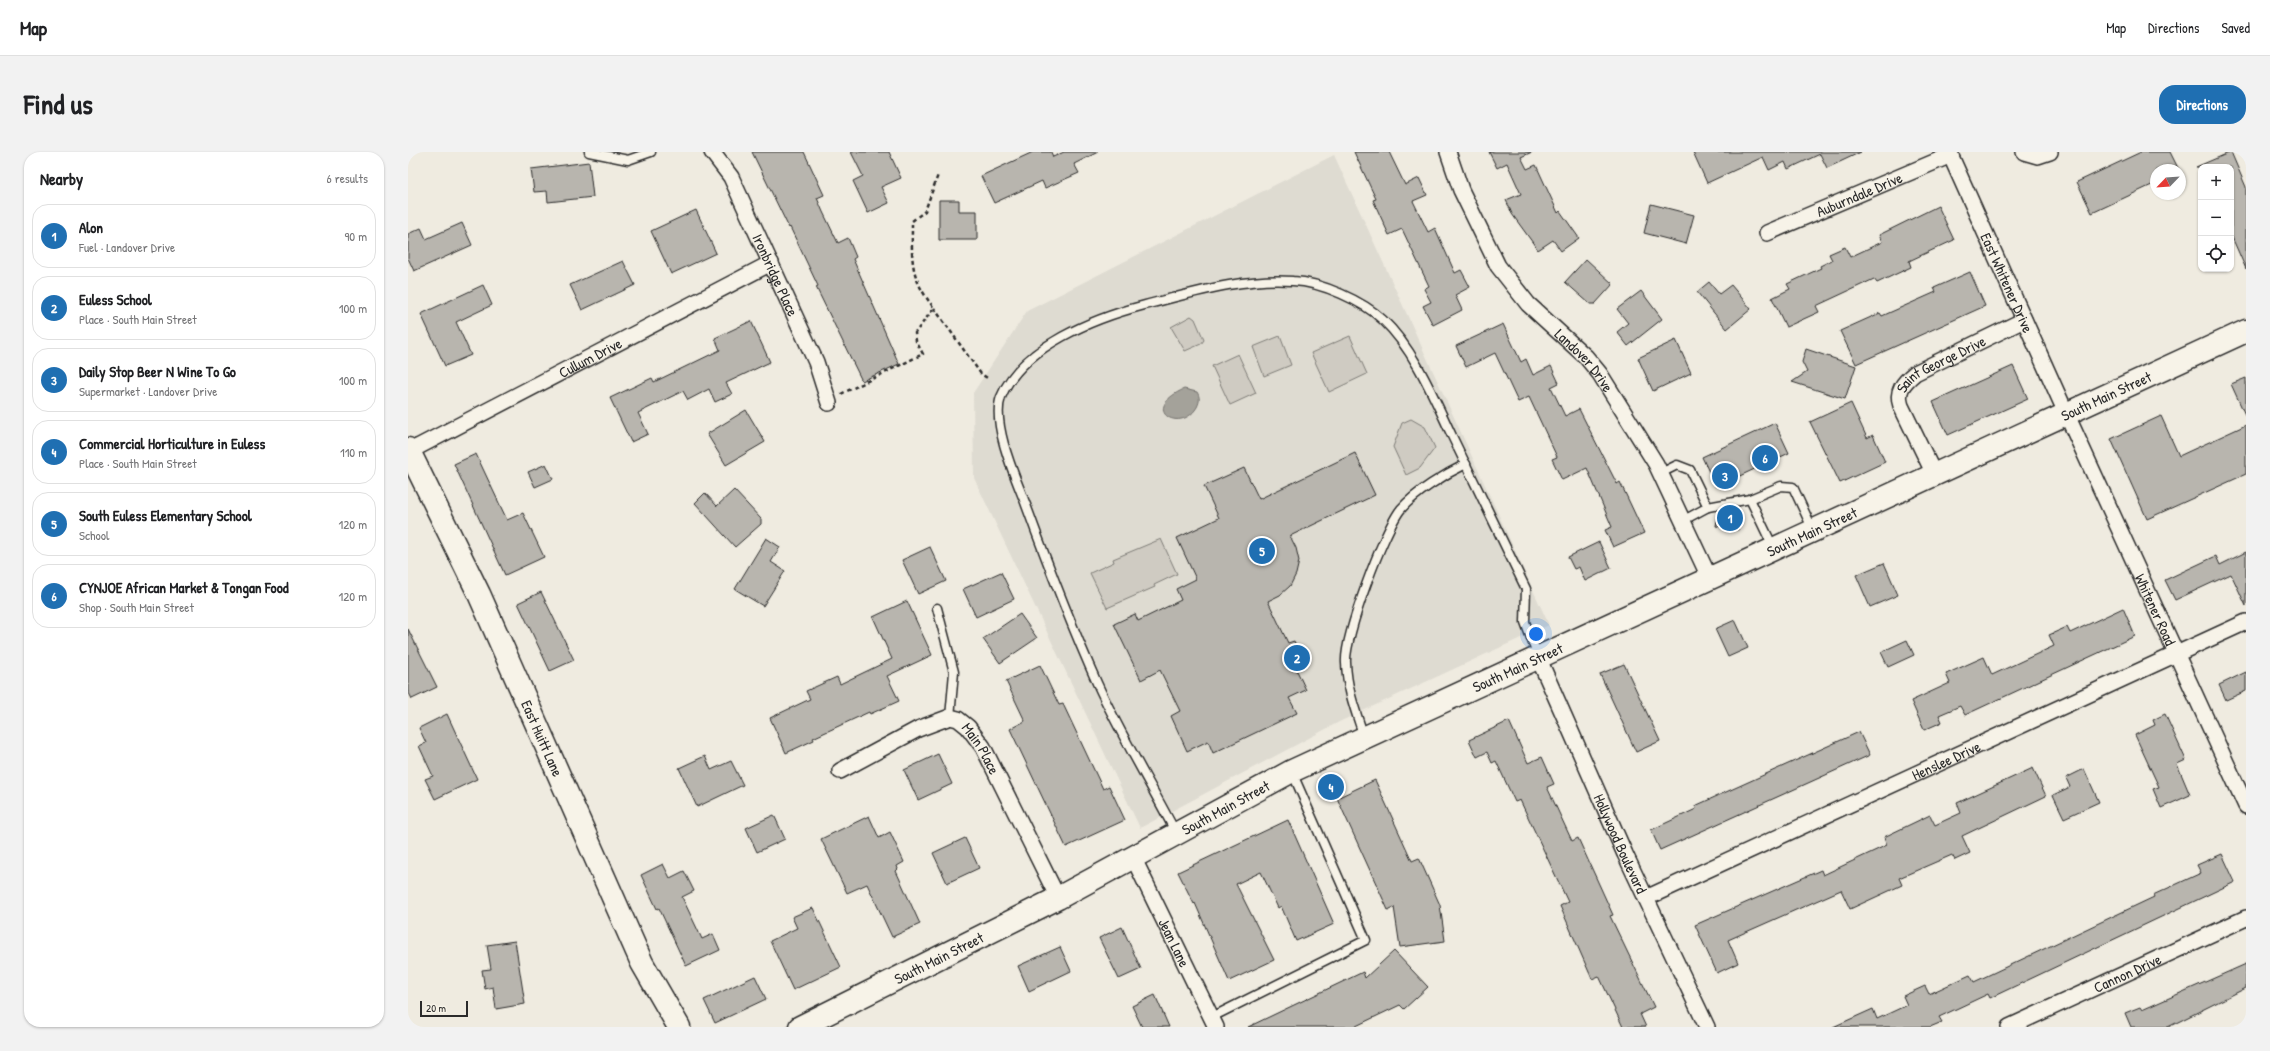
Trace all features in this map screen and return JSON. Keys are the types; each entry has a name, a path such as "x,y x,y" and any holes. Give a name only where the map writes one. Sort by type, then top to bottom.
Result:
{"street":[{"name":"Ironbridge Place","path":"712,152 731,176 816,362 835,399"},
{"name":"Landover Drive","path":"1448,152 1461,190 1498,266 1528,304 1586,357 1600,374 1661,473 1710,579"},
{"path":"2024,152 2038,156 2050,152"},
{"name":"Auburndale Drive","path":"1766,233 1950,154"},
{"name":"East Whitener Drive","path":"1950,154 2066,413"},
{"name":"Cullum Drive","path":"408,451 771,263"},
{"name":"Saint George Drive","path":"1934,474 1901,406 1899,400 1901,386 1915,373 2024,320"},
{"name":"South Main Street","path":"800,1027 1058,898 1292,771 2246,331"},
{"name":"Whitener Road","path":"2066,413 2246,806"},
{"name":"East Huitt Lane","path":"408,451 479,594 642,963 679,1027"},
{"name":"Henslee Drive","path":"1646,898 2246,622"},
{"name":"Hollywood Boulevard","path":"1538,657 1646,898 1708,1027"},
{"name":"Main Place","path":"840,771 918,729 950,717 958,719 968,728 983,747 1058,898"},
{"name":"Jean Lane","path":"1133,857 1214,1022"},
{"name":"Cannon Drive","path":"2009,1027 2246,918"}],"lane":[{"path":"589,152 628,160 651,152"},
{"path":"1176,834 1097,684 1050,570 1010,461 1001,431 999,402 1002,393 1026,362 1042,349 1084,326 1128,310 1233,284 1293,280 1320,286 1367,307 1384,320 1400,340 1429,388 1526,589 1525,622 1538,657"},
{"path":"1364,737 1350,696 1346,662 1350,632 1389,528 1402,509 1443,475 1466,464"},
{"path":"1661,473 1677,465 1690,470 1708,507"},
{"path":"1684,520 1708,507 1750,499 1781,486 1793,486 1813,531"},
{"path":"1750,499 1774,549"},
{"path":"937,608 954,672 950,717"},
{"path":"1214,1022 1366,940 1292,771"}],"path":[{"path":"938,175 925,211 912,221 913,268 915,279 918,286 981,374 989,379"},
{"path":"835,399 923,354 916,341 915,333 934,308"}],"shaded area":[{"path":"1334,155 1549,625 1339,722 1140,828 974,478 973,393 1027,311"},
{"path":"1191,316 1195,319 1204,340 1201,344 1185,351 1171,327"},
{"path":"1280,336 1291,365 1264,376 1253,347"},
{"path":"1350,336 1367,374 1329,392 1311,353"},
{"path":"1238,354 1256,393 1230,405 1212,366"},
{"path":"1184,389 1197,392 1199,396 1199,403 1197,407 1190,415 1182,419 1174,419 1167,416 1164,411 1164,405 1171,397"},
{"path":"1411,419 1425,427 1435,448 1420,468 1406,475 1393,447 1402,423"},
{"path":"1161,539 1177,574 1154,585 1155,587 1107,608 1090,573 1114,562 1113,559"}],"building":[{"path":"752,152 804,152 824,195 817,198 823,212 838,243 848,238 856,257 853,259 899,364 862,381 816,287 818,286 790,227 789,228"},
{"path":"851,152 889,152 901,178 881,187 889,203 868,213 853,181 863,176"},
{"path":"1033,152 1051,152 1053,157 1064,152 1098,152 1074,164 1079,173 1045,188 1042,181 994,203 981,176"},
{"path":"1354,152 1389,152 1405,185 1419,178 1427,195 1413,201 1428,232 1435,228 1455,273 1461,270 1470,287 1455,295 1462,310 1433,325 1423,306 1431,302 1424,289 1429,286 1402,229 1389,235 1373,200 1376,199"},
{"path":"1489,152 1532,152 1521,157 1527,169 1536,165 1558,213 1560,211 1579,238 1561,251 1553,240 1538,250 1512,214 1506,200 1521,194 1507,163 1497,168"},
{"path":"1693,152 1861,152 1827,168 1820,154 1788,169 1785,162 1769,170 1763,157 1707,183"},
{"path":"2141,152 2170,152 2176,164 2150,164 2150,186 2092,213 2077,182"},
{"path":"2231,152 2246,187 2246,269 2234,242 2234,164 2203,164"},
{"path":"589,162 593,197 548,202 547,191 534,192 531,169"},
{"path":"939,200 959,200 959,211 977,211 977,240 939,240"},
{"path":"1651,204 1694,215 1686,244 1644,233"},
{"path":"1938,206 1954,240 1909,261 1911,267 1877,283 1874,279 1816,306 1819,312 1786,327 1772,298 1790,289 1787,284 1821,268 1820,266 1832,260 1829,254 1845,247 1850,257 1882,242 1879,235"},
{"path":"696,210 716,253 671,274 651,231"},
{"path":"462,223 472,245 414,271 408,258 408,234 421,228 426,239"},
{"path":"1586,259 1613,284 1595,304 1590,304 1565,282"},
{"path":"623,261 635,285 582,310 570,285"},
{"path":"1970,272 1985,306 1856,364 1840,331 1880,313 1882,316 1936,292 1934,288"},
{"path":"1709,282 1719,294 1731,285 1751,309 1727,329 1697,292"},
{"path":"483,285 492,305 456,322 471,355 445,366 421,314"},
{"path":"1641,291 1662,319 1628,346 1617,332 1628,323 1617,309"},
{"path":"751,321 770,362 726,383 732,394 715,402 709,389 688,400 683,391 638,413 648,434 631,442 610,398 652,378 654,382 720,350 715,338"},
{"path":"1503,324 1521,362 1526,359 1533,375 1551,366 1559,383 1551,387 1565,416 1579,409 1617,484 1620,482 1644,533 1613,547 1605,530 1612,527 1587,468 1562,480 1552,459 1557,457 1529,397 1518,402 1495,353 1466,367 1456,346"},
{"path":"1676,340 1691,373 1653,391 1638,358"},
{"path":"1806,349 1856,366 1845,399 1792,382 1807,372 1802,362"},
{"path":"2013,366 2028,399 1948,435 1933,402"},
{"path":"2246,378 2246,417 2231,384"},
{"path":"1851,403 1867,438 1873,435 1885,462 1840,483 1810,422"},
{"path":"746,410 765,442 726,465 707,434"},
{"path":"2161,416 2179,456 2246,425 2246,474 2147,519 2111,439"},
{"path":"1775,423 1789,453 1716,487 1702,457"},
{"path":"1355,453 1375,495 1290,536 1296,548 1299,561 1296,574 1290,586 1280,595 1268,601 1288,643 1294,641 1300,654 1291,658 1306,690 1289,698 1297,713 1213,753 1208,741 1187,751 1171,716 1180,711 1160,670 1141,680 1114,624 1135,614 1138,621 1181,600 1176,589 1196,579 1177,538 1219,518 1204,486 1244,468 1259,499"},
{"path":"476,454 507,520 523,513 544,557 505,575 454,464"},
{"path":"546,464 553,479 535,487 528,472"},
{"path":"734,490 761,519 761,524 735,547 695,503 705,493 717,506"},
{"path":"1719,510 1741,513 1738,530 1716,526"},
{"path":"766,538 780,547 771,562 785,571 763,606 735,589"},
{"path":"1599,542 1611,568 1585,581 1579,567 1574,569 1568,557"},
{"path":"930,547 946,581 918,594 902,560"},
{"path":"2246,552 2246,606 2231,574 2175,600 2165,580 2216,556 2220,565"},
{"path":"1884,563 1898,595 1870,607 1856,575"},
{"path":"1001,572 1014,599 976,617 963,589"},
{"path":"541,592 574,660 550,671 518,603"},
{"path":"907,601 932,655 887,676 899,701 870,714 869,712 813,738 814,740 786,753 770,718 810,699 806,691 837,677 840,684 892,659 873,617"},
{"path":"2123,608 2135,636 1965,715 1960,706 1939,715 1942,722 1924,730 1911,701 1950,683 1946,674 1984,657 1992,675 2054,646 2049,635 2067,627 2070,633"},
{"path":"1020,614 1037,638 1000,663 983,639"},
{"path":"1735,620 1748,648 1728,657 1715,629"},
{"path":"408,629 437,687 412,699 408,691"},
{"path":"1907,640 1914,655 1888,667 1881,652"},
{"path":"1624,664 1660,741 1636,752 1600,674"},
{"path":"1040,665 1059,705 1063,704 1103,789 1109,786 1125,820 1066,847 1010,729 1025,721 1006,681"},
{"path":"2246,672 2246,691 2226,700 2219,685"},
{"path":"447,714 477,779 435,799 425,779 433,776 419,746 426,743 419,728"},
{"path":"2165,714 2186,760 2177,764 2190,795 2161,808 2153,789 2159,787 2135,735 2155,725 2153,720"},
{"path":"1509,721 1528,763 1542,757 1554,784 1547,787 1572,841 1578,838 1613,915 1610,916 1654,1007 1640,1014 1646,1027 1623,1027 1599,976 1592,979 1560,906 1568,902 1520,800 1515,802 1496,761 1492,763 1487,752 1477,757 1469,740"},
{"path":"1859,732 1870,755 1660,850 1651,830 1696,809 1695,806"},
{"path":"938,754 952,784 918,800 904,770"},
{"path":"705,756 711,770 731,761 743,785 697,807 679,768"},
{"path":"2033,768 2046,796 1962,836 1970,853 1955,860 1952,855 1899,878 1902,885 1850,909 1841,890 1728,940 1738,963 1717,973 1695,925 1821,870 1823,875 1887,845 1884,837 1930,815 1935,825 1961,813 1957,803"},
{"path":"2084,769 2099,802 2064,818 2053,795 2070,787 2066,778"},
{"path":"1375,780 1412,861 1419,858 1440,905 1445,941 1400,947 1394,907 1388,910 1337,798"},
{"path":"774,815 785,839 757,852 746,828"},
{"path":"869,816 879,838 890,832 904,862 897,866 898,869 896,871 920,924 892,937 867,884 847,893 821,839"},
{"path":"1288,820 1334,924 1296,941 1281,906 1278,908 1261,872 1236,884 1274,960 1229,981 1195,903 1194,904 1178,872"},
{"path":"965,838 979,868 947,883 933,853"},
{"path":"2222,854 2235,882 1990,998 1988,994 1939,1017 1942,1022 1930,1027 1833,1027 1873,1009 1877,1019 1907,1005 1903,996 1925,986 1929,994 1970,975 1974,982 2154,897 2153,895 2201,873 2197,865"},
{"path":"663,864 670,878 684,871 694,891 682,897 702,939 713,934 720,950 686,966 659,908 657,909 641,875"},
{"path":"813,908 841,967 793,990 770,941 797,928 792,917"},
{"path":"1122,927 1141,969 1119,979 1099,938"},
{"path":"515,941 525,1004 496,1009 493,987 485,989 482,970 491,969 487,945"},
{"path":"1060,947 1071,971 1029,991 1018,966"},
{"path":"1394,951 1428,987 1404,1009 1400,1005 1354,1027 1248,1027 1363,972 1365,978"},
{"path":"2246,964 2246,988 2168,1027 2131,1027 2125,1013 2140,1007 2142,1010"},
{"path":"755,976 766,999 715,1023 704,1000"},
{"path":"1155,995 1169,1027 1142,1027 1132,1006"}],"place":[{"name":"CYNJOE African Market & Tongan Food","path":"1765,458"},
{"name":"Daily Stop Beer N Wine To Go","path":"1725,476"},
{"name":"Alon","path":"1730,518"},
{"name":"South Euless Elementary School","path":"1262,551"},
{"name":"Euless School","path":"1297,658"},
{"name":"Commercial Horticulture in Euless","path":"1331,787"}]}
